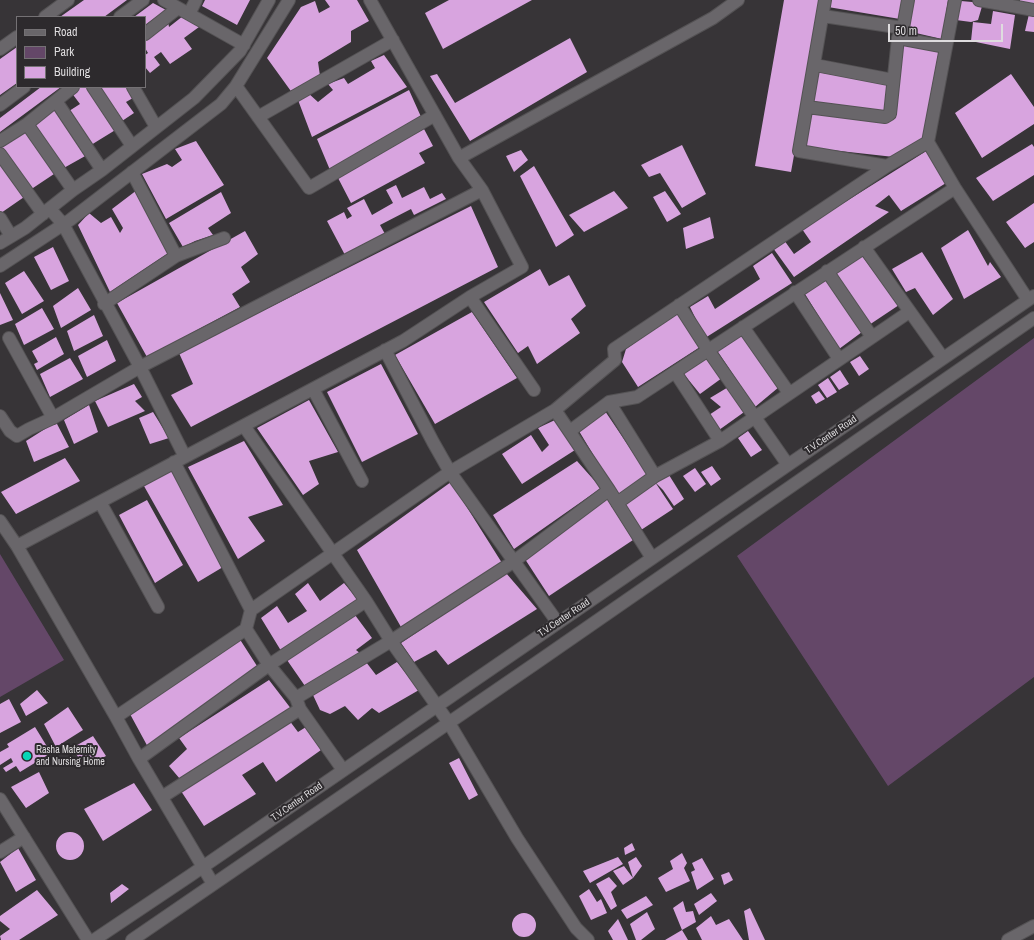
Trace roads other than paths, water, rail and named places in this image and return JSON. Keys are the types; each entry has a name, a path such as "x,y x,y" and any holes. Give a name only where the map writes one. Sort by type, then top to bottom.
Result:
{"street":[{"path":"46,16 68,0"},
{"path":"121,16 143,0"},
{"path":"164,0 244,45"},
{"path":"189,14 196,0"},
{"path":"0,243 25,228 194,98 240,51 269,0"},
{"path":"0,266 63,224 221,104 236,86 290,0"},
{"path":"17,546 403,341 470,297 522,267 482,190 459,158 370,0"},
{"path":"459,158 713,18 738,0"},
{"path":"825,0 799,151 887,166"},
{"path":"807,107 885,117 890,114 900,33 908,0"},
{"path":"954,0 928,142 954,188 1031,298"},
{"path":"979,0 1034,10"},
{"path":"146,33 178,8"},
{"path":"823,16 900,33 946,47"},
{"path":"0,49 16,38"},
{"path":"258,117 393,40"},
{"path":"815,64 893,80"},
{"path":"236,86 309,188 435,114"},
{"path":"0,105 23,88"},
{"path":"0,141 27,124 72,88"},
{"path":"94,88 132,146"},
{"path":"134,88 156,127"},
{"path":"56,101 102,170"},
{"path":"27,124 73,190"},
{"path":"116,717 246,629 251,610 450,472 555,410 615,360 614,349 887,166 928,142"},
{"path":"0,154 47,211 63,224 104,304 140,367 185,457"},
{"path":"132,172 176,256"},
{"path":"570,431 608,402 637,397 954,188"},
{"path":"0,416 10,431 17,436 53,418 140,367 482,190"},
{"path":"0,218 11,236"},
{"path":"104,304 176,256 224,238"},
{"path":"864,247 943,358"},
{"path":"827,271 872,337"},
{"path":"795,292 839,360"},
{"path":"470,297 534,390"},
{"name":"T.V.Center Road","path":"94,940 1031,298"},
{"path":"679,304 708,350 788,465"},
{"path":"617,503 655,476 720,440 909,312"},
{"name":"T.V.Center Road","path":"132,940 1034,318"},
{"path":"743,327 789,393"},
{"path":"9,338 53,418"},
{"path":"385,350 450,472 558,623"},
{"path":"675,372 720,440"},
{"path":"313,389 362,481"},
{"path":"608,402 655,476"},
{"path":"555,410 609,490 652,558"},
{"path":"244,426 366,601 391,641 448,723 517,838 576,928 588,940"},
{"path":"174,462 251,610"},
{"path":"162,797 391,641 513,562 609,490"},
{"path":"100,502 158,607"},
{"path":"0,521 17,546 139,759 213,884"},
{"path":"139,759 269,666 366,601"},
{"path":"246,629 269,666 298,704 343,770"},
{"path":"0,799 88,940"},
{"path":"0,852 24,837"},
{"path":"1008,940 1034,926"}],"place":[{"name":"Rasha Maternity and Nursing Home","path":"27,756"}]}
